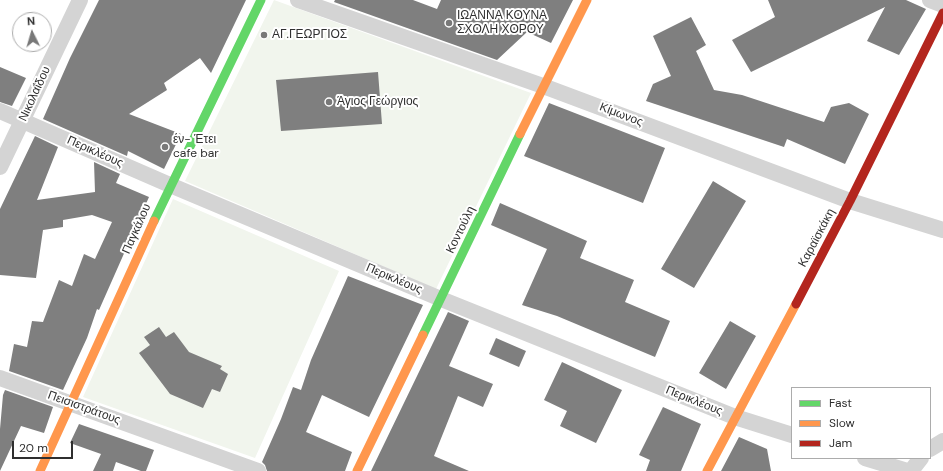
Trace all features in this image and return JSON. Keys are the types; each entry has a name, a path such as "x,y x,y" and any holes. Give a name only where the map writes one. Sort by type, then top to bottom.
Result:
{"main road":[{"name":"Παγκάλου","path":"40,471 72,404 170,185 261,0"},
{"name":"Κοντούλη","path":"358,471 543,86 587,0"},
{"name":"Καραϊσκάκη","path":"707,471 850,201 943,13"}],"street":[{"name":"Νικολαΐδου","path":"0,167 80,0"},
{"name":"Κίμωνος","path":"298,0 543,86 850,201 943,230"},
{"path":"930,0 943,4"},
{"name":"Περικλέους","path":"0,111 170,185 441,299 735,417 791,435"},
{"name":"Πεισιστράτους","path":"0,378 258,471"},
{"path":"931,448 943,441"},
{"path":"868,459 907,471"},
{"path":"911,471 920,459"}],"shaded area":[{"path":"274,0 531,93 436,289 185,181"},
{"path":"173,199 339,271 255,458 83,397"}],"building":[{"path":"99,0 246,0 211,73 200,58 164,83 167,90 129,114 181,134 164,169 128,151 127,156 43,119 70,58"},
{"path":"335,0 413,0 437,9 441,0 573,0 551,43 527,32 497,60 334,2"},
{"path":"768,0 906,0 926,9 899,55 867,41 885,7 751,72 732,40 775,17"},
{"path":"691,17 706,45 696,51 714,90 742,95 824,122 831,107 849,103 869,114 845,164 787,139 784,147 646,101 653,84 671,76 653,36"},
{"path":"0,67 26,78 12,106 0,102"},
{"name":"Άγιος Γεώργιος","path":"378,72 382,124 281,131 276,80"},
{"path":"549,103 665,148 643,203 524,156"},
{"path":"35,136 58,147 37,200 95,192 94,162 120,174 116,183 149,197 99,310 97,309 87,338 63,390 9,371 14,344 27,347 32,321 43,322 59,280 72,286 84,254 95,259 112,222 92,215 63,220 63,227 43,230 36,278 0,275 0,209"},
{"path":"713,181 746,201 694,288 661,269"},
{"path":"500,203 587,241 580,258 634,280 625,302 670,321 655,357 557,316 522,305 547,249 491,225"},
{"path":"348,276 423,305 369,417 322,395 306,432 352,452 345,471 267,471 262,462 293,387 301,390 311,360"},
{"path":"448,312 469,321 449,366 493,384 483,407 458,396 434,456 469,471 371,471"},
{"path":"730,321 756,336 726,389 699,373"},
{"path":"159,327 166,337 174,332 189,352 222,366 220,369 228,374 220,392 212,389 203,408 170,394 139,353 150,345 144,337"},
{"path":"496,338 526,351 519,367 489,354"},
{"path":"562,362 622,390 596,443 560,426 567,411 544,400"},
{"path":"5,390 53,407 44,433 21,426 0,471 0,429 3,395"},
{"path":"663,407 701,424 681,471 646,471 650,460 639,455"},
{"path":"79,424 154,450 146,471 141,471 116,462 113,471 93,471 101,454 70,443"},
{"path":"739,437 767,449 771,471 721,471"}],"traffic: fast":[{"path":"154,221 261,0"},
{"path":"423,335 520,134"}],"traffic: slow":[{"path":"520,134 587,0"},
{"path":"40,471 154,221"},
{"path":"707,471 796,304"},
{"path":"357,471 423,335"}],"traffic: jam":[{"path":"796,304 850,201 943,13"}],"place":[{"name":"ΙΩΑΝΝΑ ΚΟΥΝΑ ΣΧΟΛΗ ΧΟΡΟΥ","path":"449,23"},
{"name":"ΑΓ.ΓΕΩΡΓΙΟΣ","path":"264,35"},
{"name":"Άγιος Γεώργιος","path":"329,102"},
{"name":"έν- Έτει cafe bar","path":"165,147"}]}
